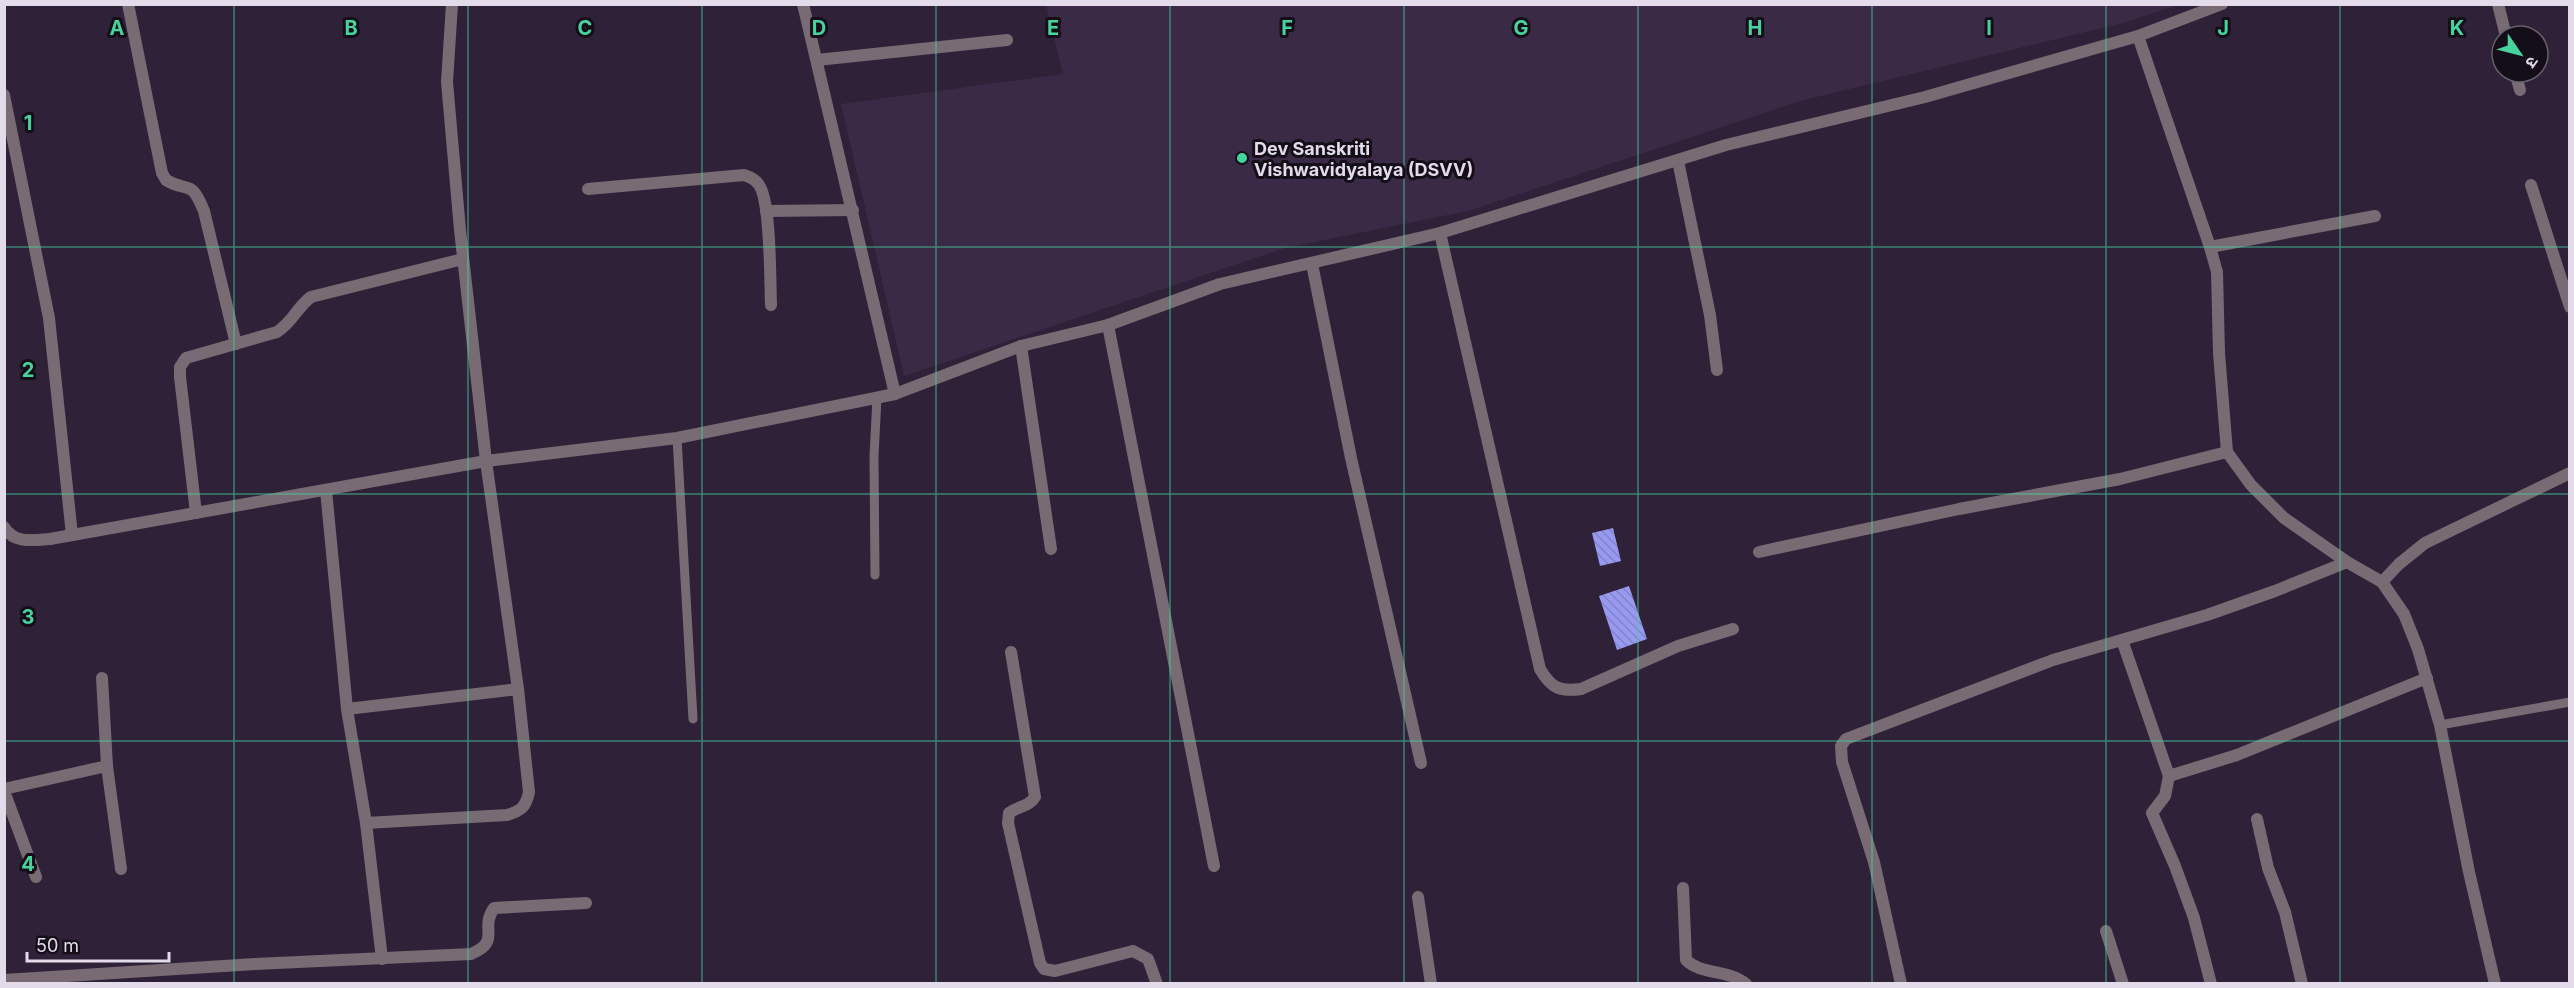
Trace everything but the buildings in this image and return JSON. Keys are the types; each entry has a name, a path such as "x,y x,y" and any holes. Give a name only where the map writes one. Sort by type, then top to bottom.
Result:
{"street":[{"path":"128,4 162,173 166,180 188,186 198,197 204,211 236,344"},
{"path":"366,823 507,815 519,811 527,804 529,792 518,689 486,461 463,259 447,82 452,4"},
{"path":"803,4 895,394"},
{"path":"4,528 8,534 17,539 29,541 72,535 486,461 676,438 895,394 1021,346 1108,325 1220,284 1440,233 1726,145 1925,98 2138,36 2222,4"},
{"path":"2498,4 2503,24"},
{"path":"2138,36 2211,248 2217,272 2219,353 2227,452 2251,485 2284,518 2346,562 2382,582 2404,614 2427,678 2440,725 2469,872 2495,984"},
{"path":"817,60 1007,40"},
{"path":"2518,84 2520,90"},
{"path":"4,94 49,318 72,535"},
{"path":"1678,161 1710,315 1717,370"},
{"path":"588,189 744,175 751,178 761,187 766,211 771,305"},
{"path":"2531,185 2570,307"},
{"path":"766,211 853,210"},
{"path":"2211,248 2375,216"},
{"path":"1440,233 1540,669 1547,682 1555,688 1567,691 1581,689 1678,646 1732,629"},
{"path":"196,513 180,367 186,358 277,332 288,325 311,297 463,259"},
{"path":"1312,264 1351,458 1421,763"},
{"path":"1108,325 1214,866"},
{"path":"1021,346 1051,549"},
{"path":"1759,552 1959,509 2120,480 2227,452"},
{"path":"2382,582 2399,564 2425,543 2570,473"},
{"path":"326,490 347,709 366,823 382,959"},
{"path":"1900,984 1874,862 1842,762 1841,746 1846,739 2053,660 2255,598 2346,562"},
{"path":"2122,640 2169,776 2165,796 2151,813 2175,866 2194,918 2211,984"},
{"path":"1011,652 1035,797 1027,805 1015,808 1009,813 1008,823 1040,963 1044,969 1055,971 1133,951 1148,959 1157,984"},
{"path":"102,678 107,766 121,869"},
{"path":"2169,776 2237,755 2427,678"},
{"path":"347,709 518,689"},
{"path":"36,877 4,790 107,766"},
{"path":"2257,819 2268,868 2285,912 2302,984"},
{"path":"1683,888 1686,960 1696,967 1735,975 1746,984"},
{"path":"1418,897 1431,984"},
{"path":"4,980 471,954 480,951 488,944 489,915 494,908 586,903"},
{"path":"2106,931 2123,984"}],"lane":[{"path":"875,575 874,456 877,398"},
{"path":"676,438 693,718"},
{"path":"2440,725 2570,702"}],"shaded area":[{"name":"Dev Sanskriti Vishwavidyalaya (DSVV)","path":"1046,4 2178,5 2123,23 1800,101 1468,211 1285,248 904,376 841,104 1063,74"}],"place":[{"name":"Dev Sanskriti Vishwavidyalaya (DSVV)","path":"1242,158"}]}
